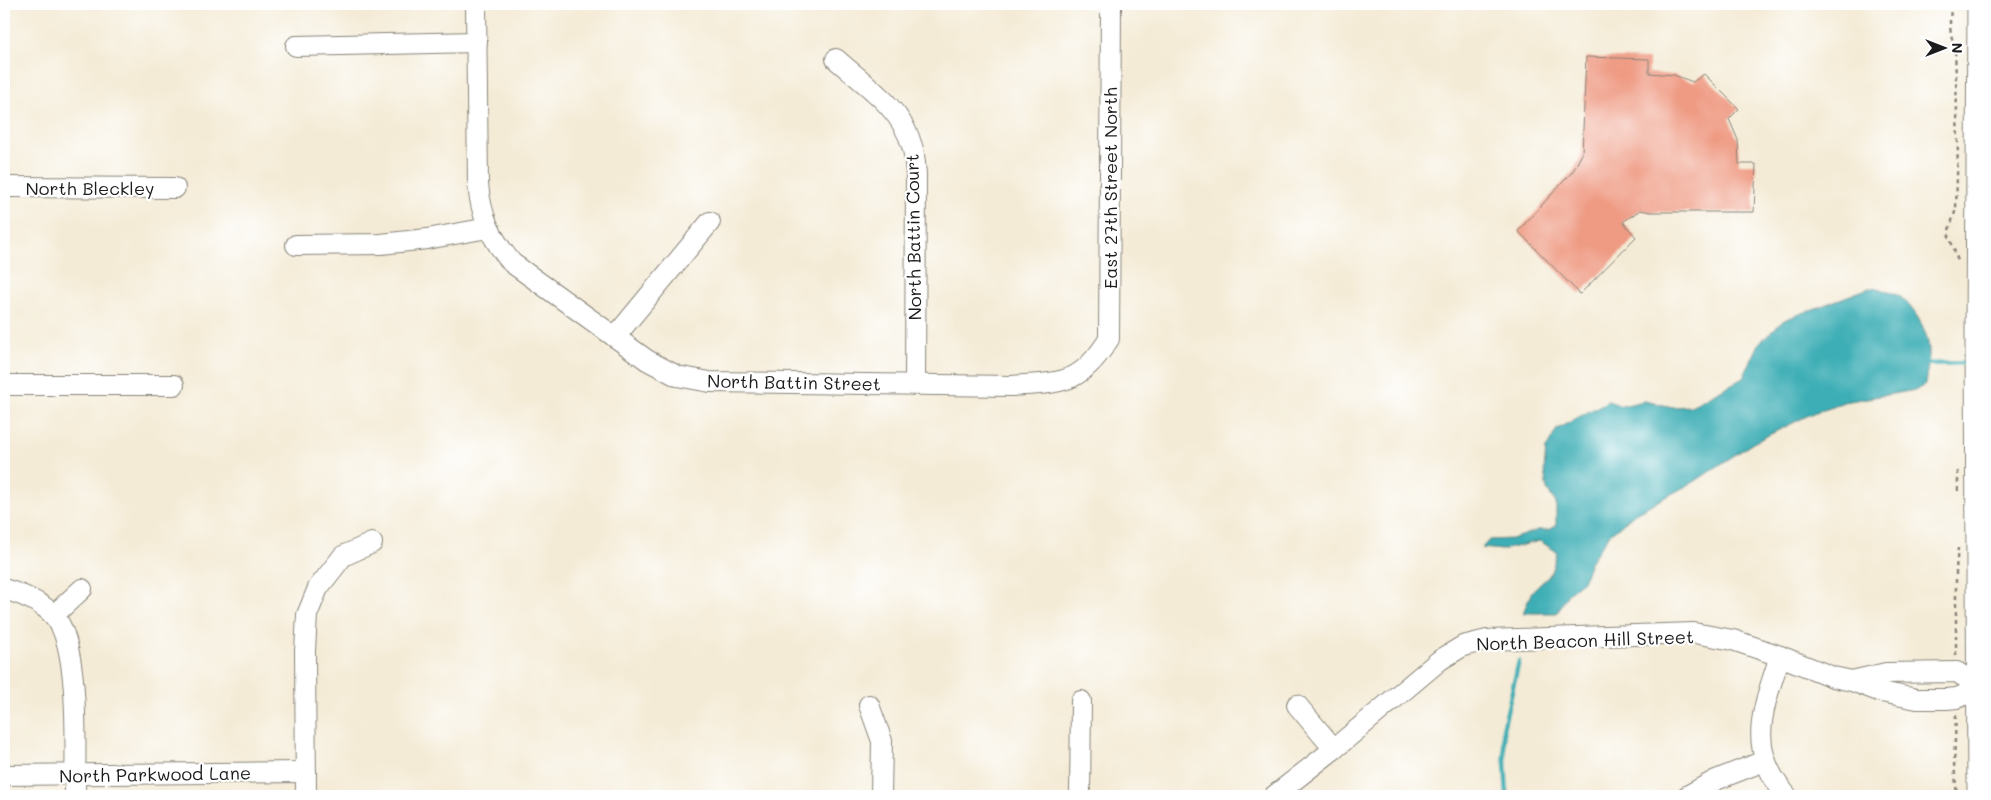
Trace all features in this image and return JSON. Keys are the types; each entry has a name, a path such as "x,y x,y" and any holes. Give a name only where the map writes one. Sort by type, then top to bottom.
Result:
{"main road":[{"path":"1980,4 1983,154 1978,334 1980,796"}],"street":[{"name":"North Battin Street","path":"476,4 478,184 480,207 488,228 497,246 512,263 646,360 677,376 710,382 915,385 1012,386 1056,383 1082,373 1089,366"},
{"name":"East 27th Street North","path":"1089,366 1109,339 1111,4"},
{"path":"296,46 477,42"},
{"name":"North Battin Court","path":"836,59 884,100 901,120 912,147 916,174 915,385"},
{"name":"North Bleckley","path":"4,187 175,188"},
{"path":"615,337 710,222"},
{"path":"296,245 381,244 427,239 488,228"},
{"path":"4,385 174,385"},
{"path":"306,796 305,651 307,615 318,588 343,556 372,543"},
{"path":"4,589 22,595 54,615 68,646 74,680 75,796"},
{"path":"54,615 82,589"},
{"name":"North Beacon Hill Street","path":"1274,796 1334,749 1440,660 1463,646 1487,640 1694,633 1733,640 1833,677 1852,681 1881,692 1917,699 1957,698 1981,688"},
{"path":"1780,656 1762,712 1761,738 1764,760 1778,786 1786,796"},
{"name":"North Beacon Hill Street","path":"1852,681 1886,673 1957,672 1981,688"},
{"path":"1080,796 1081,701"},
{"path":"869,705 882,741 881,796"},
{"path":"1297,705 1334,749"},
{"path":"1687,796 1716,780 1764,760"},
{"name":"North Parkwood Lane","path":"4,775 306,772"}],"path":[{"path":"1952,4 1949,20 1951,38 1955,48 1958,144 1956,209 1948,234 1958,262"},
{"path":"1956,712 1954,764 1957,796"}],"water":[{"path":"1869,288 1881,289 1896,294 1916,314 1929,346 1929,362 1925,385 1916,390 1844,402 1813,413 1753,443 1694,482 1635,513 1610,534 1590,562 1583,581 1569,592 1557,613 1523,613 1532,591 1551,573 1557,552 1540,541 1502,550 1482,548 1489,540 1512,539 1538,530 1549,530 1556,525 1556,503 1547,490 1544,470 1546,449 1557,429 1608,401 1622,406 1644,401 1673,407 1691,406 1743,378 1760,342 1784,320"}],"building":[{"path":"1586,57 1649,59 1649,73 1674,75 1693,82 1704,74 1739,109 1729,119 1738,140 1739,164 1756,164 1754,212 1651,212 1640,210 1623,222 1636,237 1580,294 1518,231 1573,171 1582,154"}],"waterway":[{"path":"1922,364 1969,363"},
{"path":"1507,796 1503,729 1519,661"}]}
